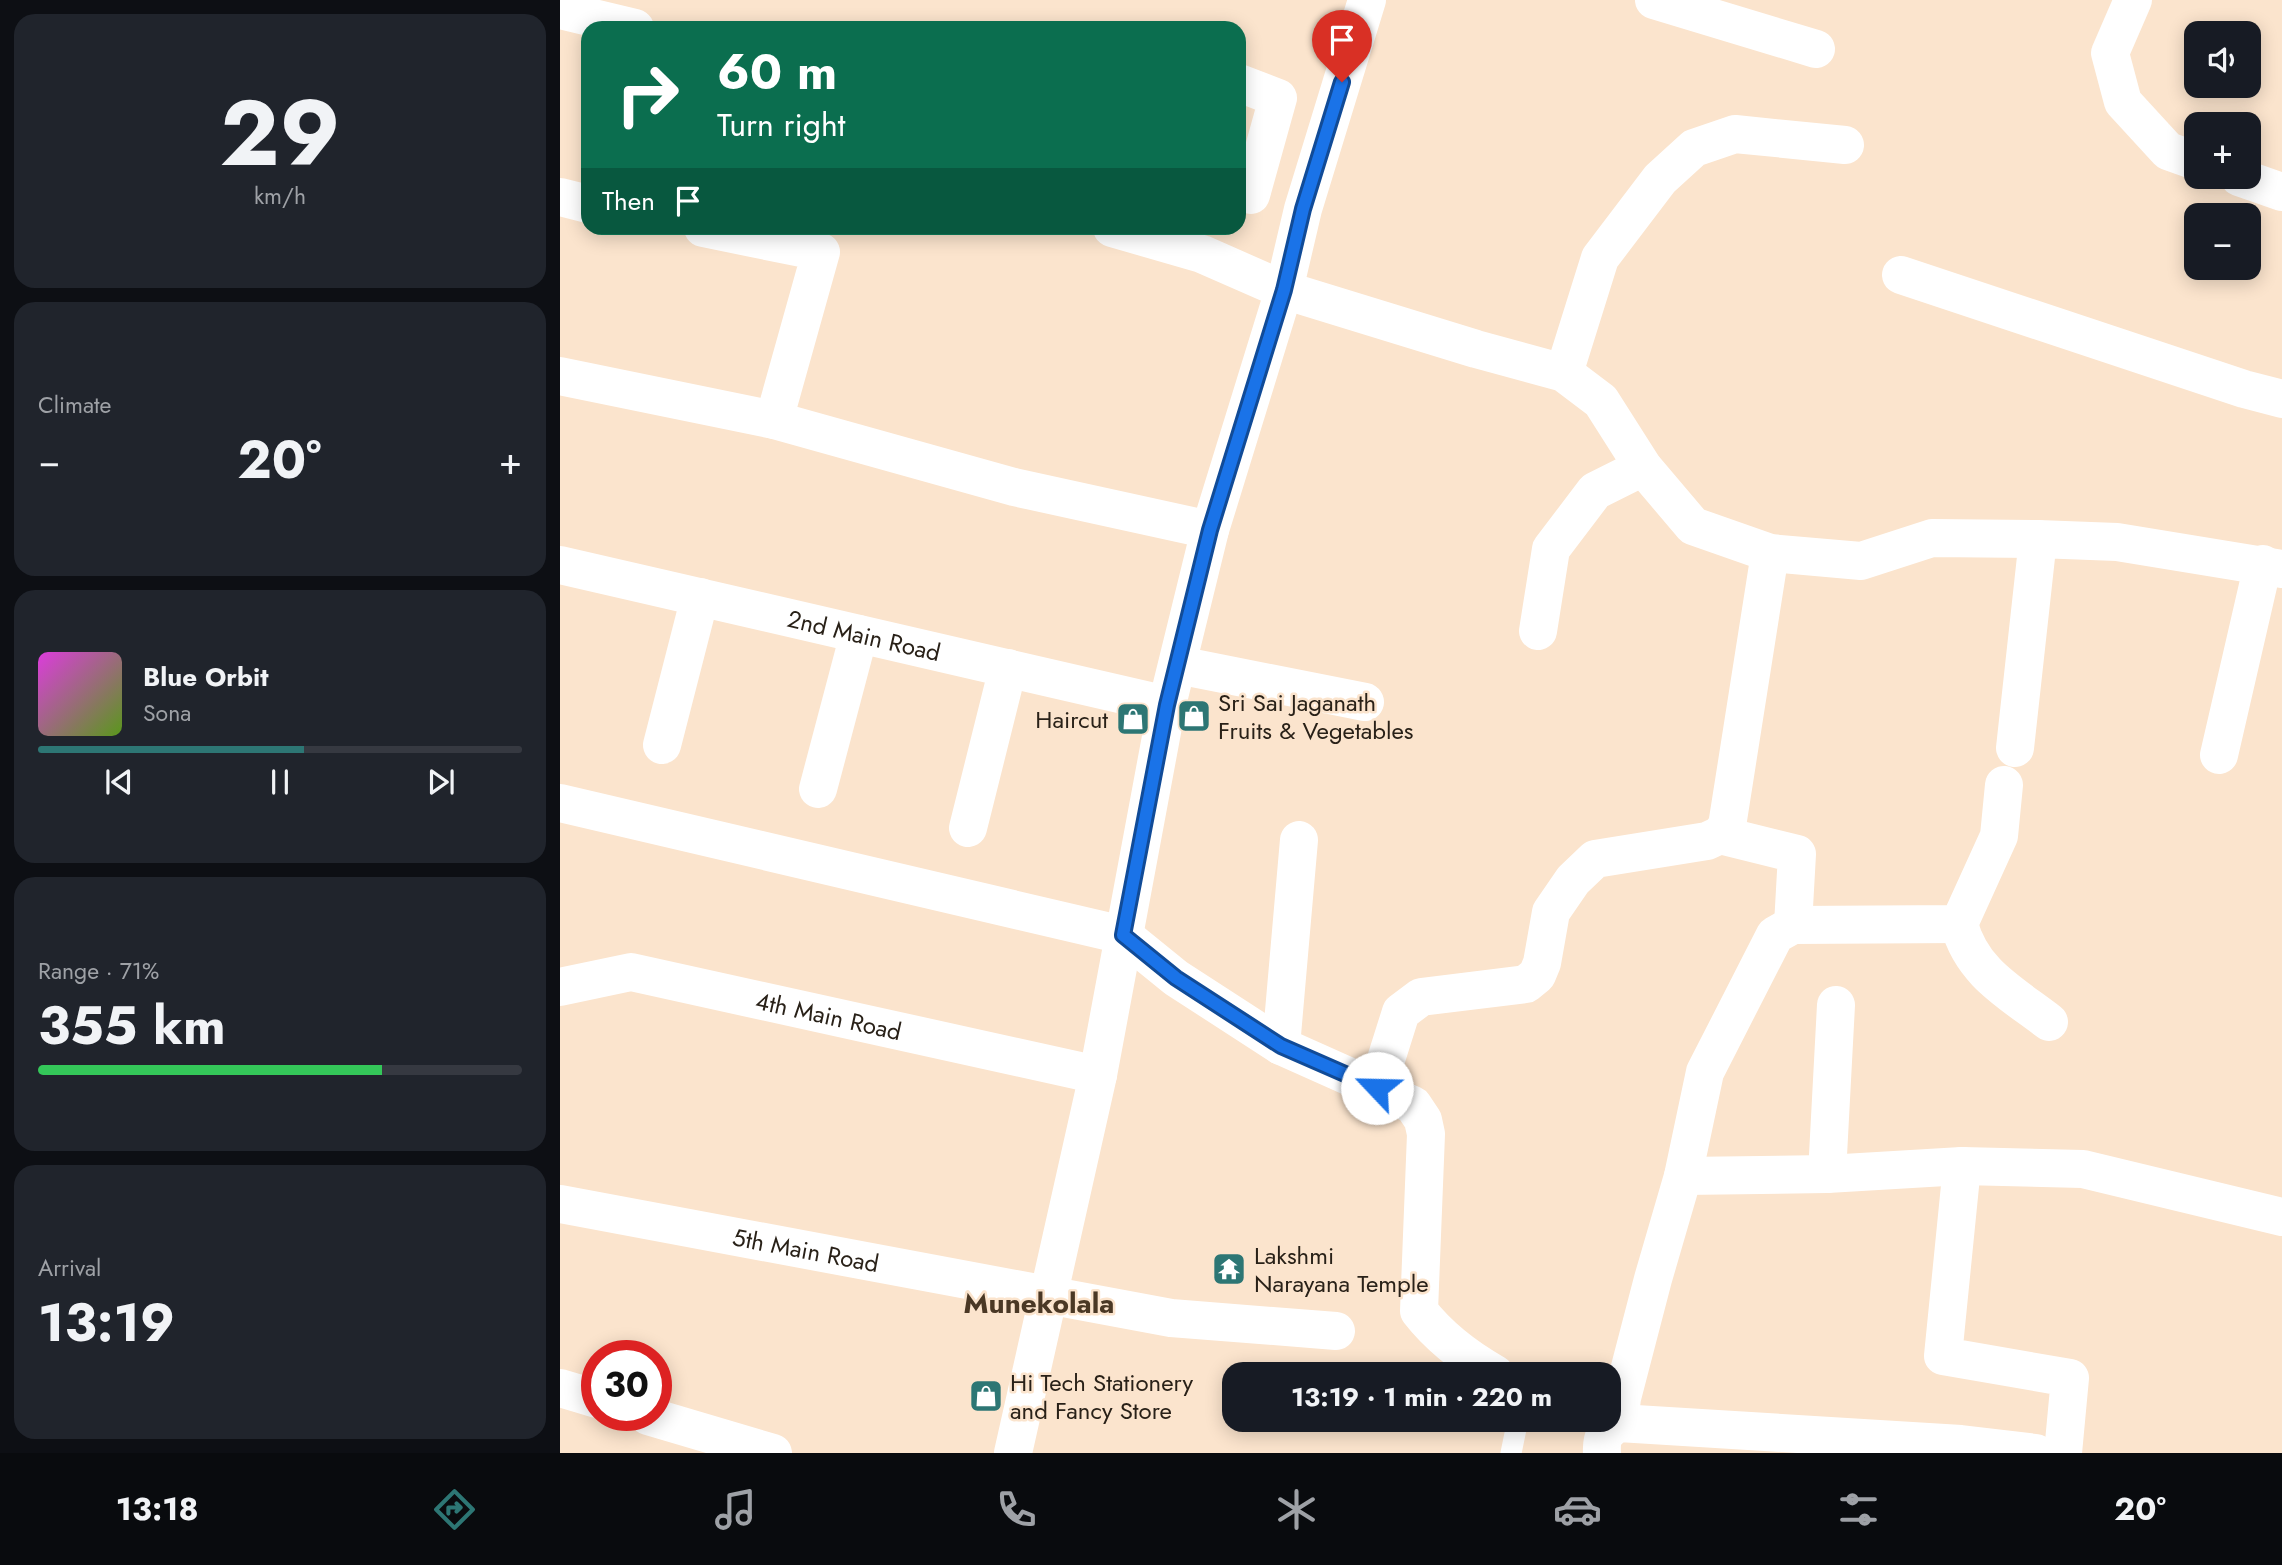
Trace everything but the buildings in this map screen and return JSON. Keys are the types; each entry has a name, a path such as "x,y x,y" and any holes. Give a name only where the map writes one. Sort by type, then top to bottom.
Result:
{"street":[{"path":"1013,1453 1098,1075 1167,705 1210,530 1284,290 1303,209 1367,0"},
{"path":"1654,0 1816,49"},
{"path":"2133,0 2110,53 2123,102 2168,151 2184,157"},
{"path":"560,10 606,21"},
{"path":"1246,86 1278,98 1246,190"},
{"path":"1269,130 1322,147"},
{"path":"1564,373 1600,258 1660,178 1694,148 1735,134 1845,145"},
{"path":"2261,185 2282,192"},
{"path":"1246,193 1303,209"},
{"path":"560,197 581,202"},
{"path":"774,235 825,240 774,420"},
{"path":"1136,235 1202,254 1284,290 1564,373 1601,401 1643,467 1693,526 1770,553 1861,561 1932,538 2038,539 2116,542 2273,566 2219,755"},
{"path":"1902,275 2244,389 2282,399"},
{"path":"560,376 774,420 1014,488 1210,530"},
{"path":"1538,631 1551,549 1595,491 1643,467"},
{"path":"2015,748 2038,539"},
{"path":"1377,1088 1401,1012 1409,1003 1421,997 1525,984 1537,975 1542,963 1551,912 1573,880 1595,859 1707,841 1720,835 1727,826 1770,553"},
{"name":"2nd Main Road","path":"560,565 1167,705"},
{"path":"662,744 700,597"},
{"path":"818,789 859,634"},
{"path":"1178,665 1365,702"},
{"path":"968,828 1008,668"},
{"path":"2004,786 1999,836 1959,924 1965,947 1980,970 2049,1021"},
{"path":"560,803 1123,935 1176,978 1281,1046 1413,1105 1423,1120 1426,1134 1419,1311 1434,1332 1474,1362"},
{"path":"1720,835 1797,854 1793,925"},
{"path":"1281,1046 1299,840"},
{"path":"1959,924 1793,925 1775,935 1705,1072 1684,1176 1653,1279 1622,1398 1603,1433 2036,1453"},
{"name":"4th Main Road","path":"560,986 631,972 1098,1075"},
{"path":"1827,1174 1836,1005"},
{"path":"1684,1176 1827,1174 1962,1166 2082,1169 2282,1217"},
{"path":"1962,1166 1943,1356 2070,1378 2063,1453"},
{"name":"5th Main Road","path":"560,1204 1171,1318 1336,1331"},
{"path":"560,1388 581,1394"},
{"path":"672,1423 773,1453"}],"lane":[{"path":"1511,1453 1515,1432"}],"place":[{"name":"Sri Sai Jaganath Fruits & Vegetables","path":"1194,716"},
{"name":"Haircut","path":"1133,719"},
{"name":"Lakshmi Narayana Temple","path":"1229,1269"},
{"name":"Hi Tech Stationery and Fancy Store","path":"986,1396"}],"district":[{"name":"Munekolala","path":"1039,1303"}],"route":[{"path":"1342,82 1303,209 1284,290 1210,530 1167,705 1123,935 1176,978 1281,1046 1377,1088"}]}
